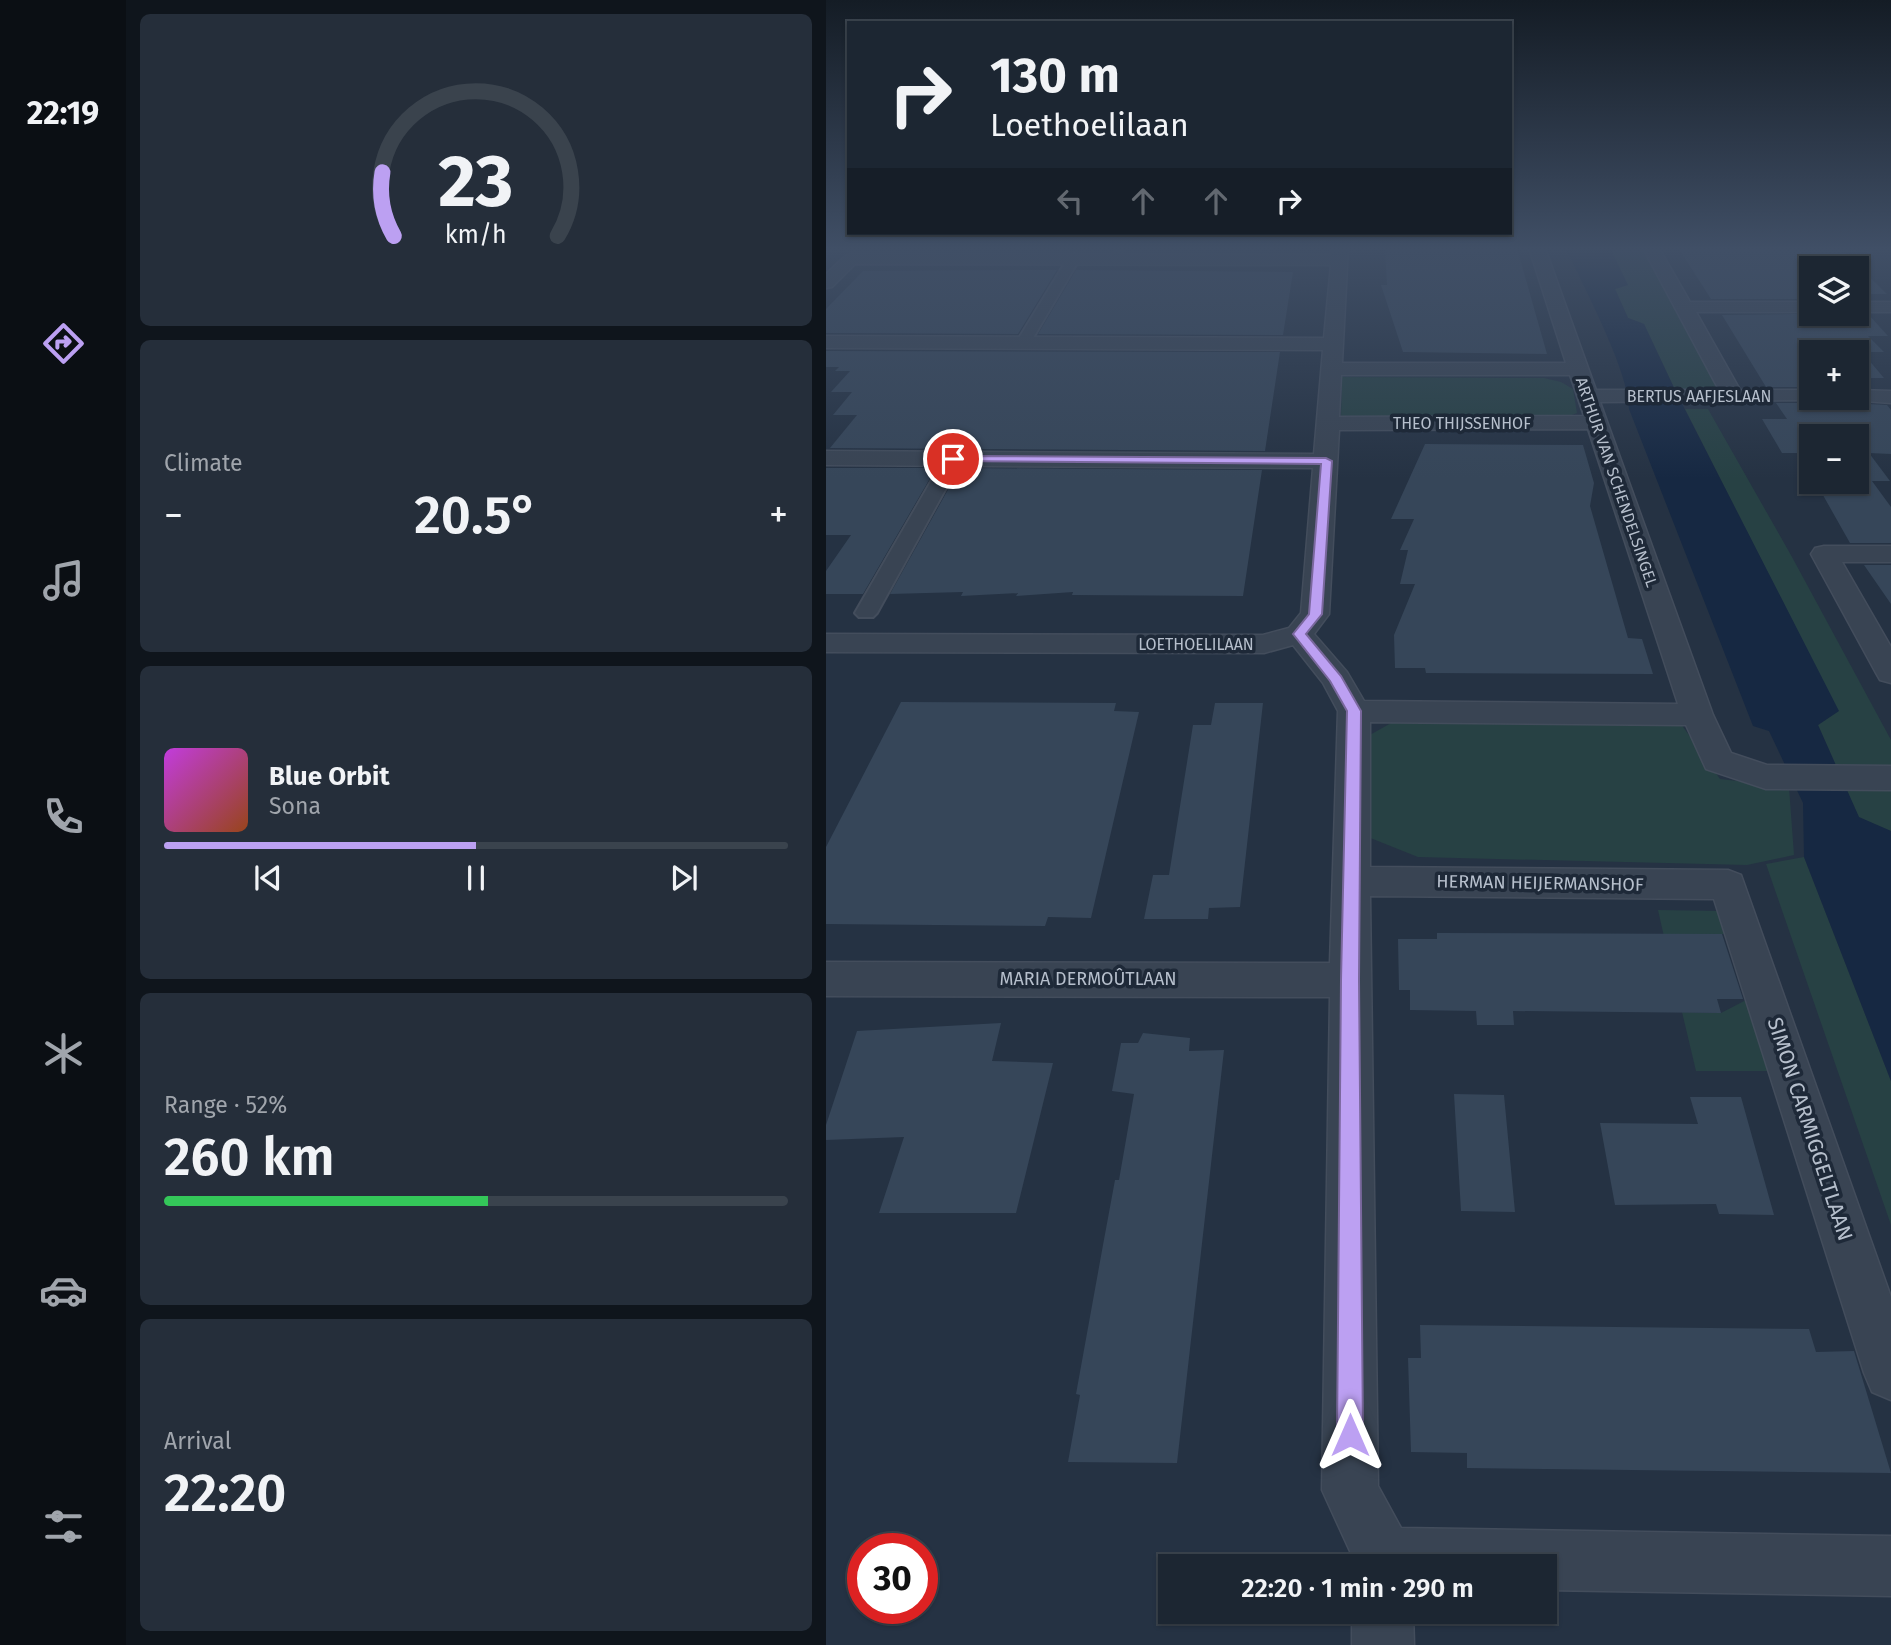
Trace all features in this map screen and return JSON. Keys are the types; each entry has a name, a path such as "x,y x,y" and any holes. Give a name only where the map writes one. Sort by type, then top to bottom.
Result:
{"street":[{"path":"1023,343 1034,325"},
{"path":"1335,325 1315,614 1299,634 1336,679 1354,711 1350,980 1350,1490 1369,1554"},
{"name":"ARTHUR VAN SCHENDELSINGEL","path":"1563,325 1697,715 1718,761 1766,777 1877,778"},
{"path":"1695,325 1733,396"},
{"path":"826,342 1334,344"},
{"path":"1332,369 1578,369"},
{"name":"BERTUS AAFJESLAAN","path":"1587,396 1799,396"},
{"path":"1869,396 1891,397"},
{"name":"THEO THIJSSENHOF","path":"1329,424 1596,422"},
{"path":"826,458 1326,461"},
{"path":"866,613 953,459"},
{"path":"1891,554 1824,554 1891,673"},
{"name":"LOETHOELILAAN","path":"826,643 1264,644 1299,634"},
{"path":"1354,711 1697,715"},
{"name":"HERMAN HEIJERMANSHOF","path":"1353,881 1728,885"},
{"name":"SIMON CARMIGGELTLAAN","path":"1728,885 1891,1373"},
{"name":"MARIA DERMOÛTLAAN","path":"826,979 1350,980"},
{"path":"1557,1590 1891,1566"}],"green space":[{"path":"1644,325 1687,325 1724,384 1715,392 1676,392"},
{"path":"1342,377 1544,378 1561,382 1573,389 1577,413 1564,418 1341,417"},
{"path":"1685,409 1708,409 1891,740 1891,831 1859,818 1818,725 1838,711"},
{"path":"1393,722 1681,724 1720,779 1789,787 1794,855 1747,865 1418,857 1363,835 1368,736"},
{"path":"1804,857 1891,1081 1891,1225 1766,864"},
{"path":"1658,910 1721,911 1729,934 1696,934 1665,941"},
{"path":"1748,999 1770,1071 1696,1071 1682,1012 1721,1013"}],"water":[{"path":"1602,325 1644,325 1839,711 1818,725 1859,817 1891,831 1891,1081 1804,857 1803,803 1769,731 1753,726 1629,409 1627,392"}],"building":[{"path":"826,325 1024,325 1018,334 826,333"},
{"path":"1043,325 1285,325 1283,335 1038,334"},
{"path":"1394,325 1539,325 1547,354 1403,352"},
{"path":"1728,325 1878,325 1888,336 1868,336 1884,352 1869,352 1869,340 1799,340 1799,387 1766,387"},
{"path":"826,351 1280,352 1265,451 830,448 857,415 833,415 852,392 831,392 850,371 835,371 839,367 826,367"},
{"path":"1869,360 1884,378 1869,378"},
{"path":"1776,403 1799,403 1799,410 1869,410 1869,404 1887,405 1891,410 1891,454 1869,453 1869,424 1799,424 1799,456 1797,453 1782,453 1762,419 1787,419"},
{"path":"1425,444 1583,445 1594,483 1590,506 1628,638 1642,639 1653,674 1426,673 1425,668 1395,668 1394,635 1415,584 1400,584 1408,550 1400,550 1414,519 1391,519"},
{"path":"1869,453 1890,481 1872,481 1891,507 1891,543 1850,543 1822,494 1869,494"},
{"path":"826,468 936,468 863,594 826,594 826,571 851,535 826,535"},
{"path":"960,468 1262,470 1243,596 1072,595 1073,592 1016,596 1018,593 961,596 963,592 890,594"},
{"path":"1864,565 1891,565 1891,604"},
{"path":"901,702 1116,703 1114,711 1139,712 1091,918 1048,917 1045,926 826,924 826,847"},
{"path":"1215,703 1263,703 1240,907 1209,908 1208,919 1144,919 1153,875 1169,875 1193,725 1211,725"},
{"path":"1437,933 1722,934 1743,999 1717,999 1721,1013 1513,1011 1514,1025 1477,1025 1476,1011 1410,1010 1410,990 1399,990 1398,939 1437,939"},
{"path":"1001,1023 992,1061 1053,1063 1016,1213 879,1213 904,1137 826,1140 826,1125 857,1031"},
{"path":"1143,1033 1190,1038 1189,1051 1224,1050 1177,1463 1068,1462 1080,1395 1076,1394 1115,1180 1119,1180 1134,1094 1112,1091 1121,1043 1138,1043"},
{"path":"1454,1094 1504,1095 1515,1212 1461,1211"},
{"path":"1690,1097 1741,1097 1774,1215 1719,1214 1716,1204 1615,1205 1600,1123 1698,1124"},
{"path":"1420,1325 1809,1329 1816,1352 1854,1351 1891,1473 1467,1468 1467,1453 1411,1452 1408,1358 1421,1358"}],"route":[{"path":"953,459 1326,461 1315,614 1299,634 1336,679 1354,711 1350,980 1350,1435"}]}
